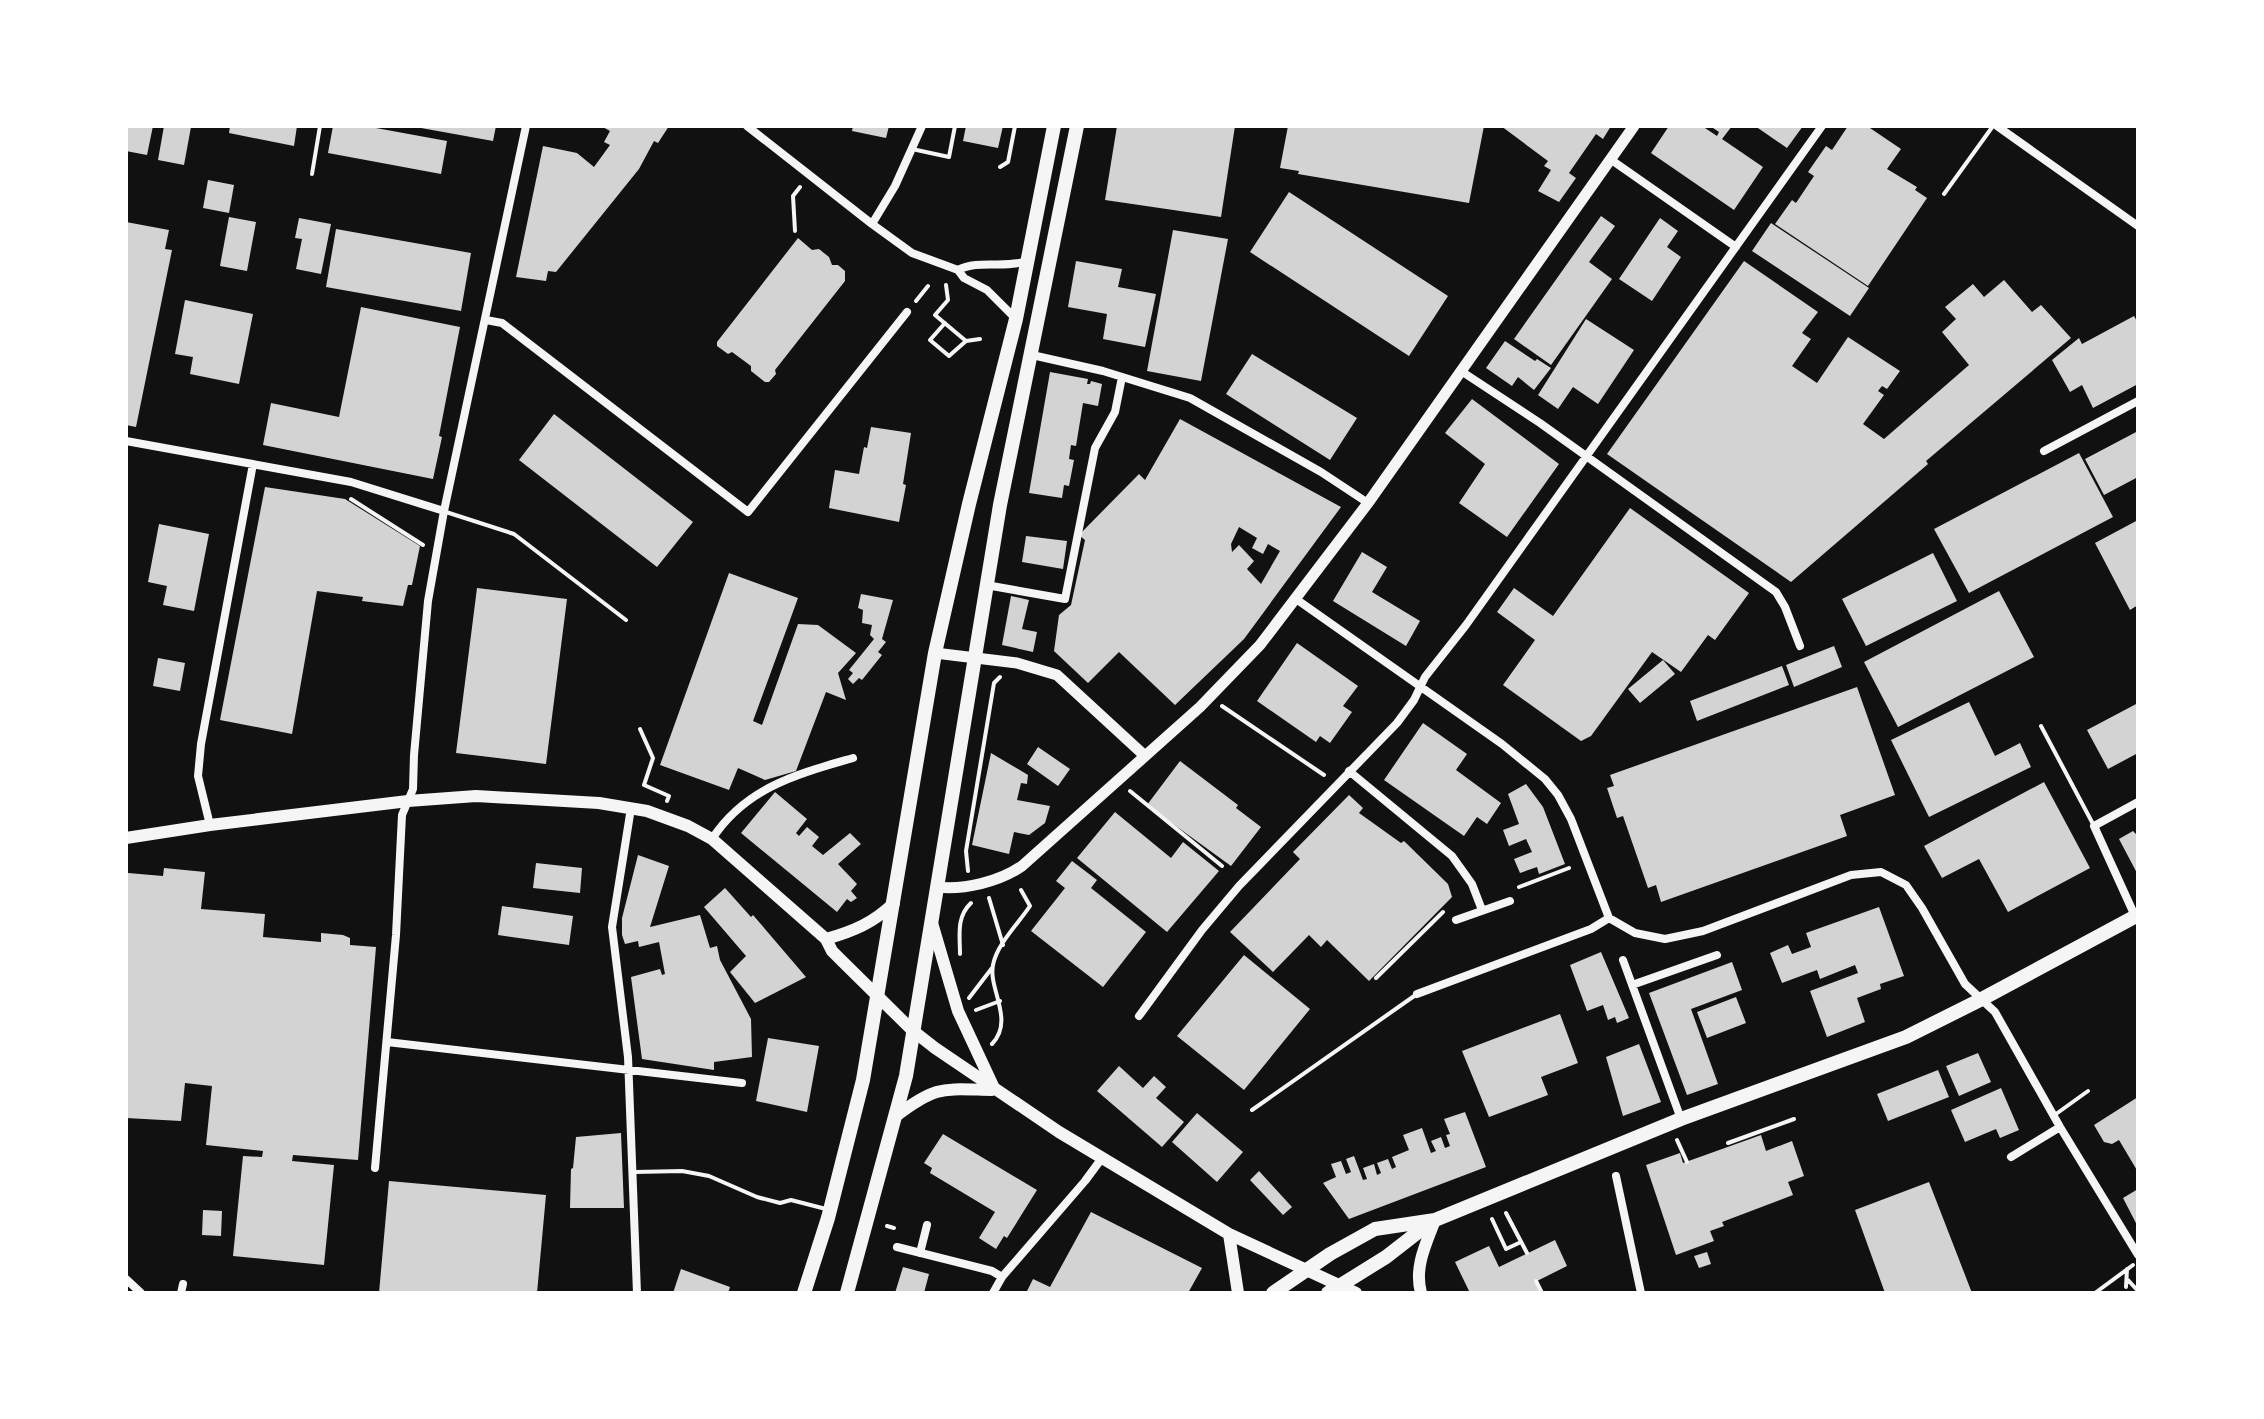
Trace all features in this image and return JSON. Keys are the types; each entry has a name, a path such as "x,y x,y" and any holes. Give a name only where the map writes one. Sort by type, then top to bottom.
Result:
{"main road":[{"path":"804,1293 830,1210 862,1088 935,653 1016,319 1054,126"},
{"path":"847,1293 906,1076 986,585 1077,126"},
{"path":"126,838 408,801 476,796 599,803 631,808 688,826 712,839 826,939 832,951 912,1030 995,1091 1229,1234 1305,1269 1334,1290 1356,1293"},
{"path":"826,939 859,929 894,903"},
{"path":"1273,1293 1305,1269 1375,1229 1435,1220 1681,1119 1906,1037 2137,915"},
{"path":"932,923 958,1011 995,1091"},
{"path":"896,1116 922,1096 945,1089 995,1091"},
{"path":"1334,1290 1386,1257 1435,1220"},
{"path":"1421,1293 1418,1275 1421,1258 1435,1220"},
{"path":"1229,1234 1238,1293"}],"street":[{"path":"375,1168 396,935 402,815 413,789 428,601 444,511 526,126"},
{"path":"747,126 912,253 958,270 964,278 987,290 1016,319"},
{"path":"872,224 885,206 922,126"},
{"path":"937,887 959,890 1013,873 1241,666 1368,503 1634,126"},
{"path":"1139,1016 1202,930 1239,886 1397,723 1822,126"},
{"path":"1995,126 2138,226"},
{"path":"1610,159 1736,247"},
{"path":"958,270 968,265 1015,265 1028,260"},
{"path":"486,320 502,323 748,512 907,312"},
{"path":"1032,355 1122,377 1190,398 1321,472 1368,503"},
{"path":"1461,371 1776,592 1800,646"},
{"path":"986,585 1065,599 1095,448 1115,412 1122,377"},
{"path":"2044,451 2138,401"},
{"path":"126,441 351,482 444,511"},
{"path":"210,825 198,776 201,744 253,464"},
{"path":"1296,599 1502,744 1545,779 1571,819 1609,918 1651,938 1686,936 1851,875 1881,872 1906,885 1960,977 1995,1012 2138,1255"},
{"path":"935,653 1017,663 1057,675 1145,756"},
{"path":"712,839 723,823 772,785 803,772 853,758"},
{"path":"1349,771 1452,856 1472,884 1482,910"},
{"path":"2137,915 2094,826 2138,802"},
{"path":"631,808 612,927 628,1071 637,1293"},
{"path":"1456,920 1510,901"},
{"path":"1417,994 1591,929 1609,918"},
{"path":"1632,985 1717,955"},
{"path":"1623,960 1681,1119"},
{"path":"387,1042 742,1083"},
{"path":"2011,1157 2060,1127"},
{"path":"993,1293 1002,1277 1102,1158"},
{"path":"1616,1176 1641,1293"},
{"path":"920,1253 927,1225"},
{"path":"897,1247 992,1271 1002,1277"},
{"path":"126,1279 141,1293"}],"lane":[{"path":"912,149 949,157 955,126"},
{"path":"1000,167 1008,162 1015,126"},
{"path":"1944,194 1995,126"},
{"path":"444,511 514,534 626,620"},
{"path":"2041,726 2094,826"},
{"path":"1252,1110 1417,994"},
{"path":"2053,1115 2088,1091"},
{"path":"632,1172 682,1171 709,1176 769,1200 780,1203 791,1200 830,1210"}],"path":[{"path":"312,174 320,126"},
{"path":"795,231 793,196 800,187"},
{"path":"946,285 948,300 935,315 966,341"},
{"path":"907,312 928,286"},
{"path":"945,323 930,340 949,356 966,341 980,339"},
{"path":"346,495 423,545"},
{"path":"968,873 966,851 994,683 1005,672"},
{"path":"1222,706 1324,775"},
{"path":"640,729 653,758 644,785 669,796 666,803"},
{"path":"1129,789 1131,795 1222,866"},
{"path":"1519,887 1569,868"},
{"path":"969,998 992,968 1003,945 1030,906 1021,890"},
{"path":"989,898 1003,945"},
{"path":"961,959 960,919 968,904 977,899"},
{"path":"1376,978 1443,912"},
{"path":"991,1046 998,1038 1001,1021 992,968"},
{"path":"966,986 972,1009 1000,1001"},
{"path":"1728,1143 1794,1119"},
{"path":"1677,1140 1687,1162"},
{"path":"1506,1213 1527,1253"},
{"path":"1492,1219 1506,1249 1521,1242"},
{"path":"887,1226 894,1228"},
{"path":"2123,1262 2127,1269 2126,1287"},
{"path":"2095,1293 2127,1269"},
{"path":"2127,1278 2138,1291"},
{"path":"1536,1281 1542,1293"}],"building":[{"path":"126,126 153,126 147,155 126,151"},
{"path":"164,126 191,127 184,165 158,160"},
{"path":"230,126 297,126 294,146 229,133"},
{"path":"333,126 365,126 447,141 441,174 328,153"},
{"path":"410,126 496,126 493,141"},
{"path":"601,126 669,126 658,143 654,141 639,169 556,272 548,271 546,281 516,277 543,146 577,153 594,167 610,145 604,142 610,131"},
{"path":"853,126 889,126 886,138 852,131"},
{"path":"966,126 1003,126 998,148 963,141"},
{"path":"1117,126 1235,126 1221,217 1105,200"},
{"path":"1288,126 1484,126 1469,203 1298,174 1299,171 1280,168"},
{"path":"1501,126 1611,126 1603,139 1596,134 1569,173 1576,178 1559,202 1538,191 1551,170 1544,166 1548,161"},
{"path":"1669,126 1702,126 1717,136 1719,132 1710,126 1732,126 1722,139 1763,167 1734,210 1651,153"},
{"path":"1755,126 1803,126 1787,148"},
{"path":"1848,126 1867,126 1901,149 1887,169 1917,187 1915,190 1927,198 1868,286 1775,224 1792,200 1796,203 1814,176 1808,172 1826,146 1832,150"},
{"path":"208,180 234,185 229,213 203,208"},
{"path":"1289,192 1448,296 1409,356 1250,252"},
{"path":"1601,216 1615,226 1589,262 1612,279 1551,365 1514,339"},
{"path":"229,217 256,222 247,271 220,266"},
{"path":"299,218 331,224 321,274 296,269 302,239 295,238"},
{"path":"1660,218 1678,231 1667,247 1681,257 1652,301 1619,279"},
{"path":"126,222 169,230 165,249 172,250 136,427 126,425"},
{"path":"1771,223 1869,288 1850,316 1752,251"},
{"path":"336,229 471,253 461,311 326,287"},
{"path":"1173,230 1228,239 1201,381 1147,371"},
{"path":"798,238 812,250 819,249 829,257 832,265 838,265 845,271 845,281 775,370 776,374 765,382 751,371 751,366 732,352 728,354 717,346 717,342"},
{"path":"1076,261 1122,269 1118,287 1156,294 1145,347 1103,339 1107,314 1068,307"},
{"path":"1744,261 1818,312 1802,333 1811,339 1792,366 1817,383 1848,337 1900,371 1887,389 1882,386 1878,391 1884,395 1863,424 1884,439 1969,365 1942,332 1956,319 1945,307 1973,284 1984,297 2004,280 2032,312 2041,305 2071,338 1926,461 1928,464 1791,582 1607,454"},
{"path":"185,300 253,314 239,384 190,374 193,357 175,354"},
{"path":"361,307 460,327 433,479 263,445 271,403 339,417"},
{"path":"2134,316 2138,323 2138,384 2093,408 2082,385 2070,392 2052,360 2079,338 2082,344"},
{"path":"1586,319 1634,350 1598,404 1573,387 1558,409 1538,395"},
{"path":"1505,341 1551,368 1534,390 1518,377 1512,386 1486,368"},
{"path":"1252,354 1357,418 1330,460 1226,394"},
{"path":"1050,372 1088,379 1087,384 1091,381 1102,384 1098,406 1083,403 1076,446 1071,445 1069,459 1074,460 1069,486 1064,485 1062,498 1029,493"},
{"path":"1472,399 1559,464 1507,537 1459,503 1485,464 1445,433"},
{"path":"554,414 693,522 657,567 519,460"},
{"path":"1180,419 1341,507 1244,639 1175,705 1119,652 1088,683 1054,651 1059,615 1071,605 1085,540 1079,535 1139,474 1145,480","holes":["1239,527 1257,538 1252,548 1263,554 1268,544 1280,551 1261,584 1247,569 1254,561 1239,545 1232,552 1231,544"]},
{"path":"871,427 911,433 899,522 829,508 835,470 859,474"},
{"path":"2138,431 2138,477 2104,495 2085,459"},
{"path":"2079,453 2113,517 1969,593 1934,529"},
{"path":"265,487 345,499 420,546 412,585 408,585 403,606 317,591 292,734 220,720"},
{"path":"1630,508 1749,593 1715,640 1708,635 1681,672 1652,652 1591,736 1581,741 1503,685 1535,640 1497,612 1514,588 1553,616"},
{"path":"2138,520 2138,605 2130,610 2095,543"},
{"path":"159,524 209,534 194,611 163,605 167,586 148,582"},
{"path":"1026,536 1067,541 1063,569 1022,562"},
{"path":"1362,552 1387,567 1372,592 1420,621 1406,646 1333,601"},
{"path":"1933,553 1957,601 1866,646 1842,599"},
{"path":"729,573 798,598 753,721 762,725 798,624 818,625 856,653 838,673 846,700 826,692 796,771 765,780 738,768 729,790 660,765"},
{"path":"477,588 567,599 546,764 456,753"},
{"path":"1999,591 2034,657 1898,727 1864,662"},
{"path":"861,594 893,600 882,639 886,642 878,652 882,655 862,680 859,678 853,684 848,679 853,673 849,670 874,639 870,635 872,625 862,623 863,610 858,608"},
{"path":"1011,596 1029,600 1022,629 1037,632 1033,652 1002,645"},
{"path":"1297,643 1358,686 1343,706 1352,712 1330,743 1320,736 1316,742 1257,701"},
{"path":"1834,646 1842,667 1794,687 1786,665"},
{"path":"158,658 185,663 180,691 153,686"},
{"path":"1663,660 1675,674 1640,703 1628,689"},
{"path":"1782,666 1789,685 1697,721 1690,701"},
{"path":"1857,687 1895,795 1840,815 1847,836 1661,902 1656,885 1648,888 1623,816 1617,818 1607,788 1614,786 1610,775"},
{"path":"1969,702 1995,756 2020,743 2031,767 1929,817 1891,740"},
{"path":"2138,703 2138,753 2108,769 2087,730"},
{"path":"1423,723 1467,754 1456,770 1501,803 1487,824 1477,817 1464,836 1384,780"},
{"path":"1038,747 1070,769 1058,786 1027,764"},
{"path":"991,753 1028,775 1027,784 1021,783 1017,800 1050,806 1045,823 1029,835 1014,832 1009,854 972,845"},
{"path":"1180,761 1238,805 1236,808 1261,827 1231,866 1147,805"},
{"path":"2044,782 2090,868 2008,912 1979,859 1942,878 1924,846"},
{"path":"1526,784 1543,807 1565,864 1539,874 1537,867 1520,873 1514,859 1532,852 1526,839 1509,846 1503,830 1519,824 1508,794"},
{"path":"775,792 807,819 796,833 799,836 807,827 819,837 812,846 823,855 850,833 861,844 838,864 857,884 851,891 857,898 851,902 847,899 837,912 741,833"},
{"path":"1349,795 1363,808 1359,813 1401,843 1404,841 1448,884 1452,897 1369,981 1327,940 1321,947 1309,935 1273,972 1230,932 1300,859 1293,852"},
{"path":"1115,812 1171,858 1183,842 1219,871 1167,932 1077,858"},
{"path":"2133,831 2138,836 2138,875 2119,839"},
{"path":"638,855 669,866 650,927 700,915 710,948 717,946 720,960 751,1019 752,1057 714,1062 714,1070 642,1059 631,977 660,969 662,975 665,974 659,942 639,947 638,941 625,944 622,935 622,918"},
{"path":"1072,861 1097,880 1091,888 1146,932 1103,987 1031,931 1065,888 1056,881"},
{"path":"536,863 582,868 580,893 533,888"},
{"path":"164,868 205,872 201,909 265,914 263,937 321,942 321,933 343,935 350,938 350,945 376,947 358,1160 293,1155 292,1161 334,1165 324,1265 233,1256 243,1156 262,1157 263,1151 206,1145 212,1086 185,1083 181,1121 126,1118 128,873 163,876"},
{"path":"725,888 751,917 753,915 806,977 755,1003 730,972 746,956 704,907"},
{"path":"502,906 573,916 569,945 498,935"},
{"path":"1879,907 1904,976 1880,984 1881,989 1857,998 1865,1022 1827,1037 1810,991 1858,973 1855,965 1820,979 1817,970 1782,983 1770,953 1788,945 1792,954 1811,947 1806,933"},
{"path":"1601,952 1629,1018 1617,1023 1615,1017 1608,1020 1603,1005 1587,1011 1570,965"},
{"path":"1244,955 1310,1009 1244,1090 1177,1036"},
{"path":"1732,962 1742,990 1691,1009 1718,1084 1687,1095 1649,993"},
{"path":"1736,997 1746,1023 1707,1038 1697,1012"},
{"path":"1560,1014 1578,1063 1541,1077 1548,1095 1489,1117 1462,1051"},
{"path":"768,1038 819,1046 807,1112 756,1101"},
{"path":"1639,1044 1661,1102 1623,1116 1606,1057"},
{"path":"1978,1053 1991,1082 1959,1096 1946,1066"},
{"path":"1119,1066 1143,1088 1154,1076 1166,1087 1156,1098 1184,1122 1162,1147 1097,1091"},
{"path":"1938,1070 1949,1097 1888,1121 1877,1094"},
{"path":"2001,1088 2019,1130 2000,1138 1996,1129 1965,1142 1951,1110"},
{"path":"2138,1097 2138,1172 2119,1140 2112,1144 2104,1142 2094,1125"},
{"path":"1465,1112 1486,1167 1349,1219 1323,1183 1336,1177 1331,1164 1341,1161 1346,1174 1351,1172 1346,1159 1354,1156 1363,1180 1367,1179 1363,1168 1374,1164 1377,1175 1381,1173 1377,1163 1388,1159 1392,1169 1396,1167 1392,1157 1409,1150 1403,1135 1422,1128 1431,1153 1436,1151 1431,1141 1441,1137 1445,1148 1450,1146 1446,1135 1450,1134 1444,1119"},
{"path":"1197,1113 1243,1152 1217,1182 1172,1142"},
{"path":"621,1133 624,1208 570,1208 576,1137"},
{"path":"943,1134 1037,1190 1007,1238 1004,1236 996,1249 979,1238 995,1212 930,1173 932,1168 924,1163"},
{"path":"1761,1135 1766,1151 1792,1141 1804,1176 1788,1182 1793,1195 1722,1222 1724,1226 1710,1231 1714,1241 1676,1255 1646,1165 1680,1153 1683,1163"},
{"path":"1259,1171 1292,1207 1283,1215 1250,1180"},
{"path":"389,1181 546,1195 537,1293 379,1293"},
{"path":"1929,1182 1972,1293 1885,1293 1855,1210"},
{"path":"2138,1189 2138,1227 2123,1198"},
{"path":"203,1210 222,1211 221,1236 202,1235"},
{"path":"1091,1212 1202,1268 1188,1293 1026,1293 1033,1279 1050,1287"},
{"path":"1555,1240 1567,1266 1535,1282 1540,1293 1470,1293 1455,1262 1489,1246 1499,1267"},
{"path":"1707,1252 1711,1264 1699,1268 1694,1256"},
{"path":"903,1267 929,1274 924,1293 895,1293"},
{"path":"681,1269 730,1287 728,1293 673,1293"}]}
